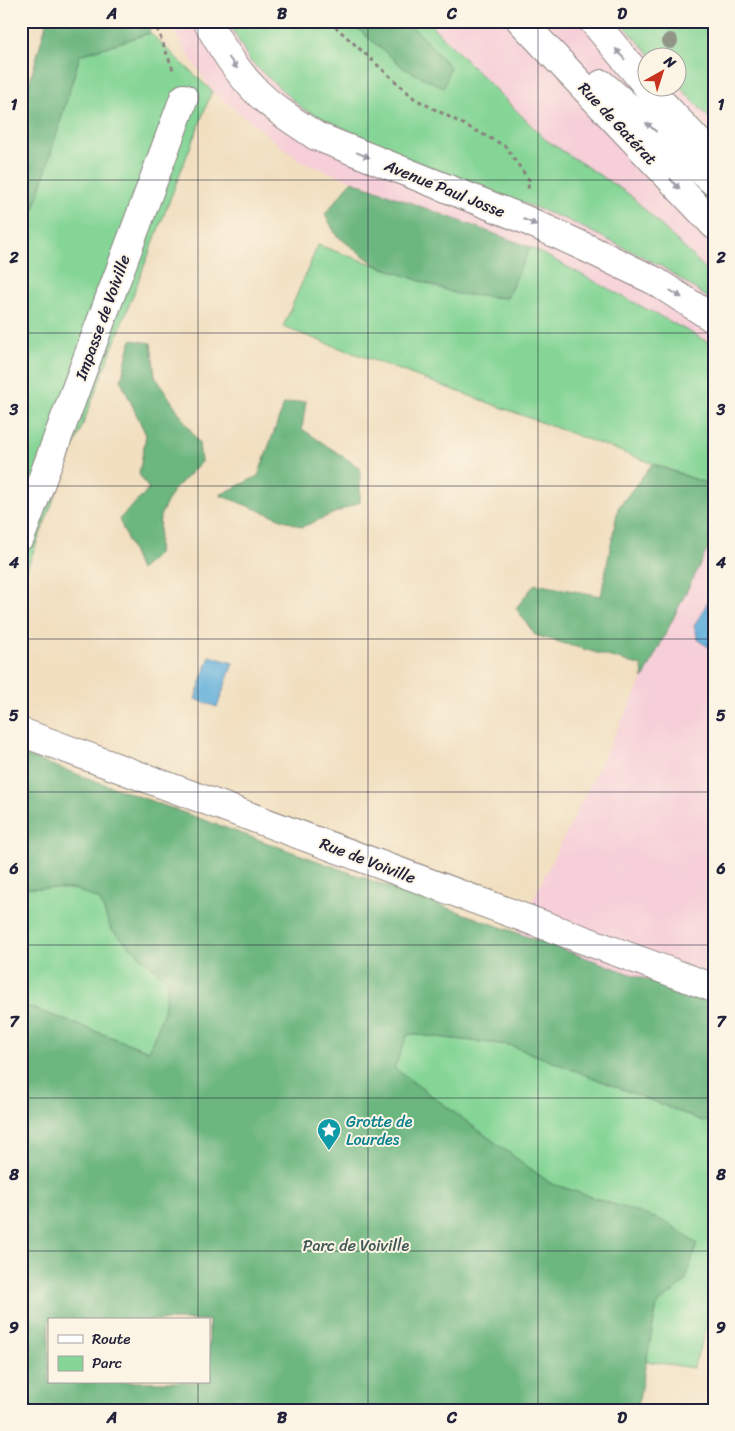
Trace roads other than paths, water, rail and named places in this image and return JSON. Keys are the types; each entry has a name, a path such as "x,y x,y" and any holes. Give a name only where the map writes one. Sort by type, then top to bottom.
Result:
{"main road":[{"name":"Avenue Paul Josse","path":"207,21 221,47 257,92 284,115 316,136 526,220 590,249 655,281 714,319"},
{"name":"Rue de Gatérat","path":"521,21 714,224"},
{"name":"Rue de Gatérat","path":"532,21 714,182"},
{"path":"593,21 638,75"},
{"name":"Impasse de Voiville","path":"21,536 184,98"},
{"path":"658,98 714,158"},
{"name":"Rue de Voiville","path":"21,732 714,988"}],"water":[{"path":"714,591 714,650 699,641 694,626"},
{"path":"210,656 233,663 217,707 195,699"}],"place":[{"name":"Grotte de Lourdes","path":"329,1151"}],"park label":[{"name":"Parc de Voiville","path":"356,1245"}]}
